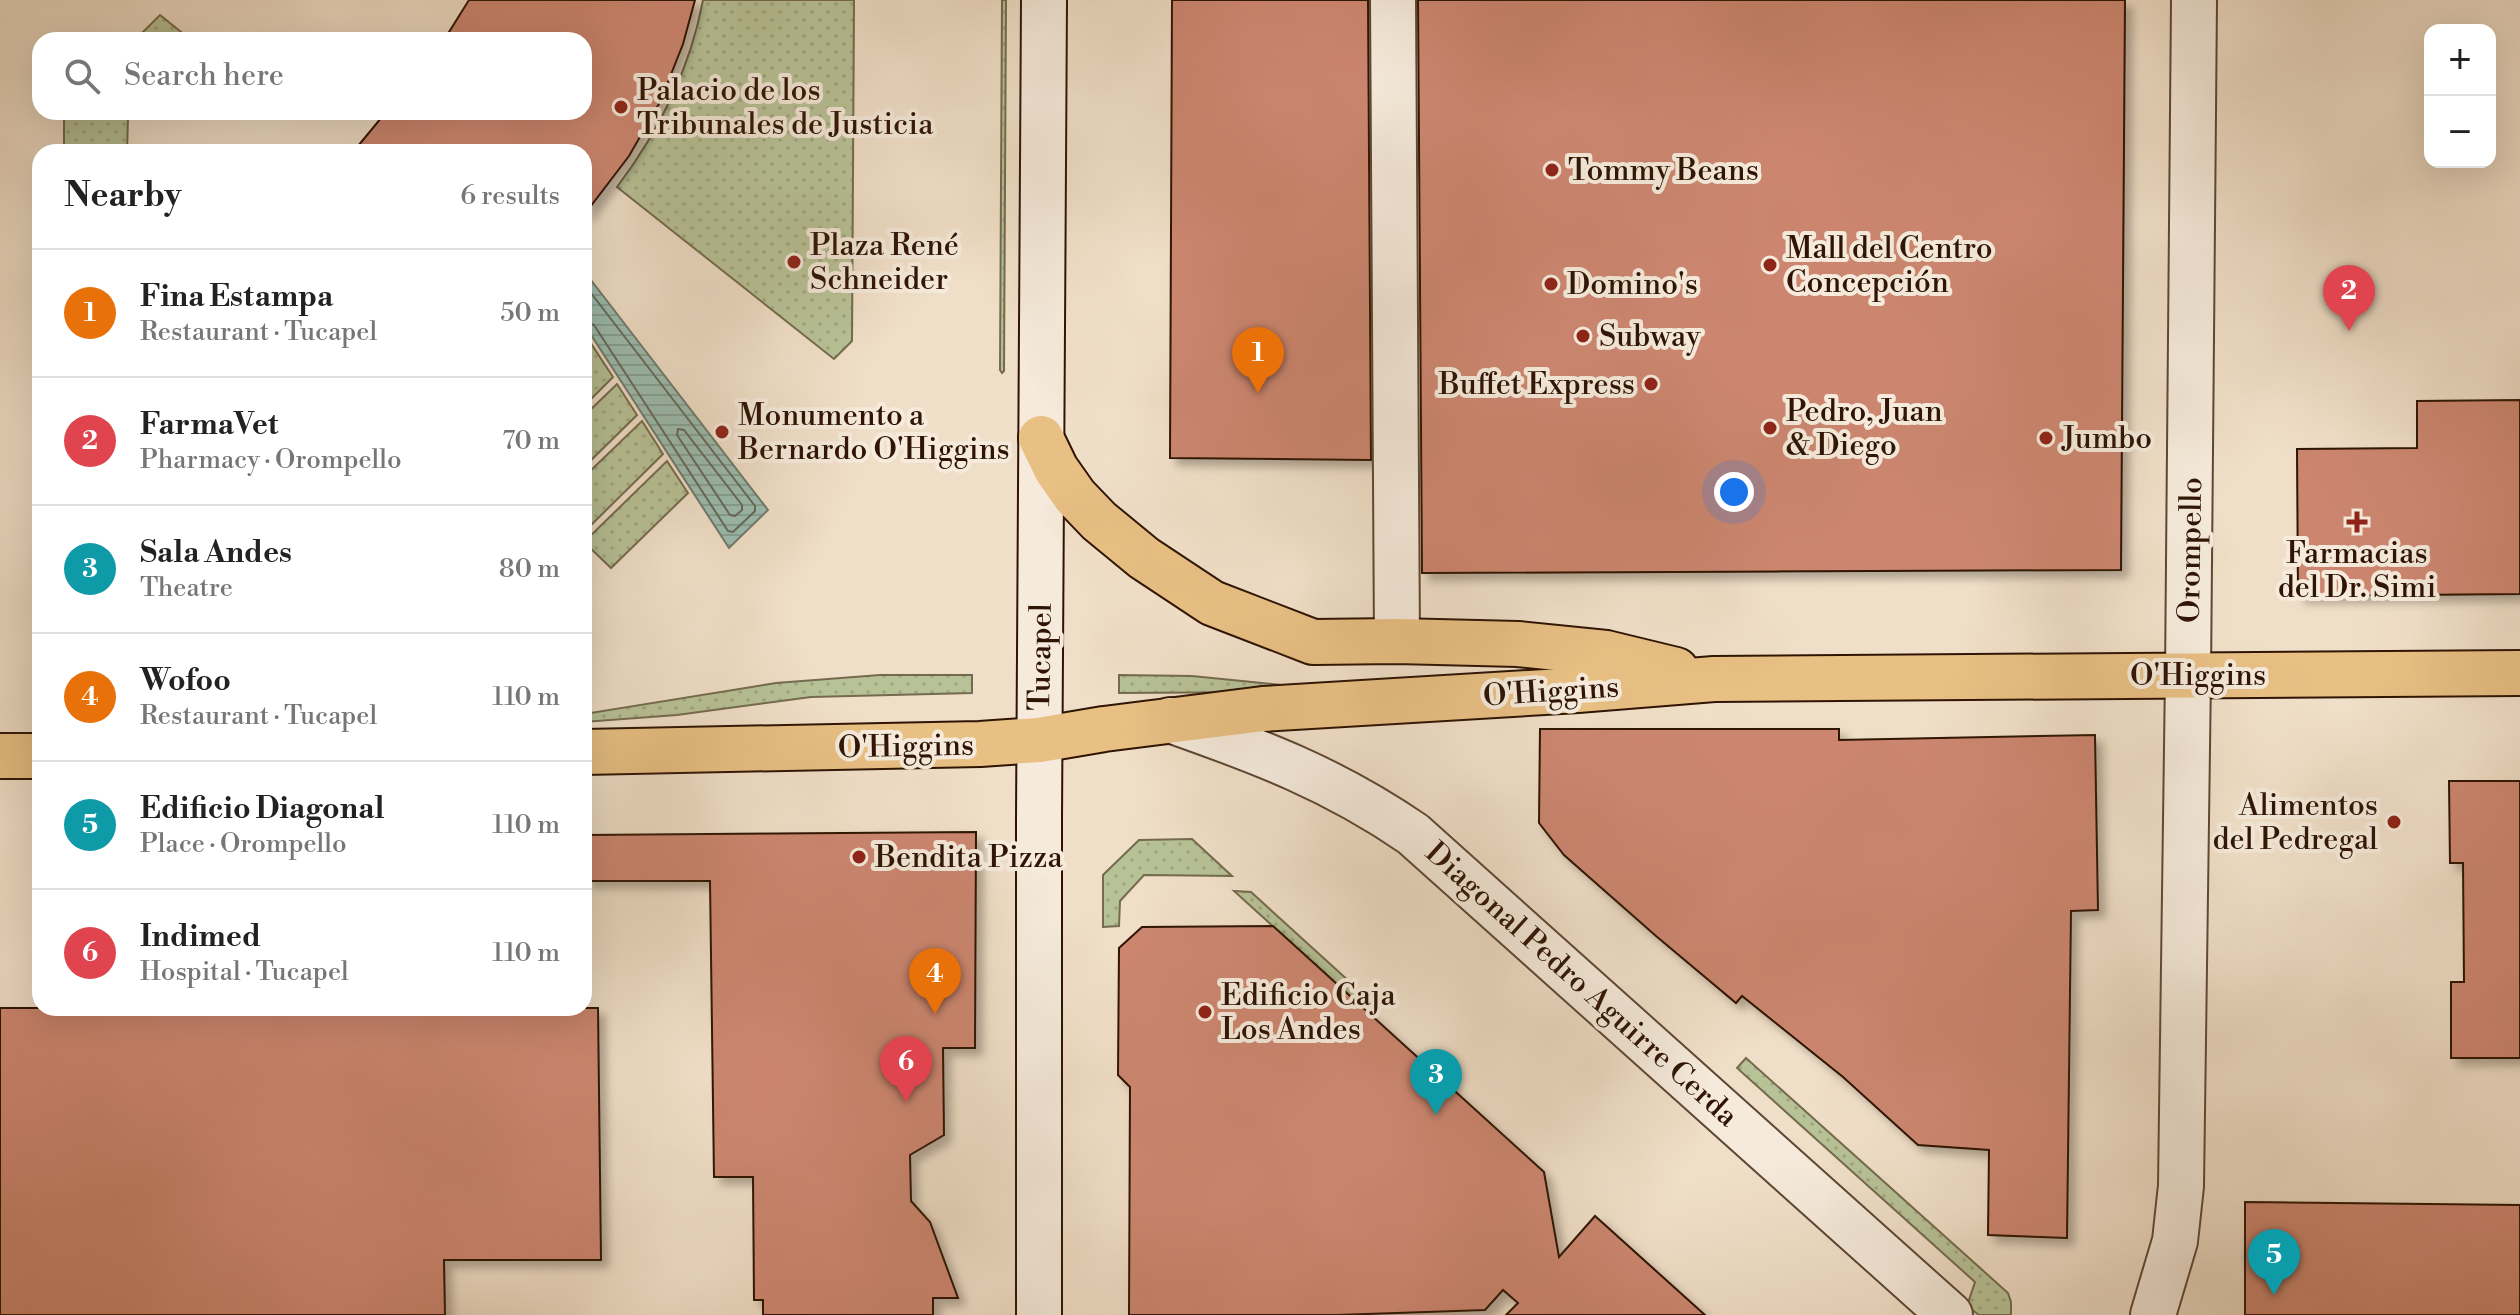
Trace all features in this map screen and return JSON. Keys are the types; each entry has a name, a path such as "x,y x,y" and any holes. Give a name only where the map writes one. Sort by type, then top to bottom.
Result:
{"main road":[{"path":"1041,438 1056,469 1075,496 1099,521 1144,558 1212,603 1313,642 1518,644 1606,653 1714,679"},
{"name":"O'Higgins","path":"592,752 965,745 1039,740 1263,709 1714,679 2520,673"},
{"path":"0,756 32,756"}],"street":[{"name":"Tucapel","path":"1039,1315 1044,0"},
{"path":"1393,0 1397,641"},
{"name":"Orompello","path":"2149,1306 2177,1227 2181,1186 2194,0"},
{"name":"Diagonal Pedro Aguirre Cerda","path":"1170,720 1249,747 1308,773 1383,813 1413,834 1950,1315"}],"shaded area":[{"path":"703,0 854,0 852,341 834,359 617,187 671,99 690,51"},
{"path":"1002,0 1006,0 1002,373 1000,370"},
{"path":"160,15 181,32 143,32"},
{"path":"64,120 128,120 127,144 64,144"},
{"path":"592,345 613,377 592,398"},
{"path":"617,384 637,415 592,459 592,408"},
{"path":"642,421 663,454 592,524 592,469"},
{"path":"667,461 688,493 611,568 592,550 592,534"},
{"path":"880,675 972,675 972,693 811,697 677,715 592,721 592,713 776,683"},
{"path":"1119,675 1192,676 1291,686 1287,692 1119,693"},
{"path":"1192,839 1232,876 1144,875 1120,901 1119,926 1103,927 1103,875 1139,840"},
{"path":"1234,891 1251,892 1362,993 1363,1008"},
{"path":"1746,1058 2008,1293 2011,1315 1979,1315 1967,1306 1975,1282 1737,1068"}],"water":[{"path":"592,281 768,510 729,548 592,336"}],"building":[{"name":"Palacio de los Tribunales de Justicia","path":"469,0 695,0 683,44 660,102 629,156 592,205 592,144 360,144 379,120 592,120 592,32 449,32"},
{"path":"1172,0 1368,0 1371,460 1170,458"},
{"name":"Mall del Centro Concepción","path":"1418,0 2125,0 2121,570 1422,573"},
{"path":"2520,400 2520,594 2298,596 2297,449 2417,448 2417,401"},
{"path":"1540,729 1839,729 1839,740 2095,735 2098,910 2071,911 2067,1238 1988,1235 1989,1150 1918,1145 1843,1077 1742,996 1736,1003 1564,855 1539,823"},
{"path":"2449,781 2520,781 2520,1058 2451,1058 2451,982 2464,982 2463,863 2450,863"},
{"path":"976,832 975,1048 943,1048 944,1135 910,1155 911,1201 930,1222 958,1298 933,1298 933,1315 763,1315 763,1300 754,1300 753,1177 714,1177 710,881 592,881 592,835"},
{"path":"1273,926 1544,1172 1559,1257 1595,1216 1705,1315 1506,1315 1518,1303 1503,1290 1485,1310 1337,1315 1129,1315 1130,1087 1118,1075 1119,948 1142,927"},
{"path":"0,1008 32,1008 32,1016 592,1016 592,1008 598,1008 601,1260 444,1260 445,1315 0,1315"},
{"path":"2245,1202 2520,1205 2520,1315 2245,1315"}],"place":[{"name":"Palacio de los Tribunales de Justicia","path":"621,107"},
{"name":"Tommy Beans","path":"1552,170"},
{"name":"Plaza René Schneider","path":"794,262"},
{"name":"Mall del Centro Concepción","path":"1770,265"},
{"name":"Domino's","path":"1551,284"},
{"name":"FarmaVet","path":"2349,331"},
{"name":"Subway","path":"1583,336"},
{"name":"Buffet Express","path":"1651,384"},
{"name":"Fina Estampa","path":"1258,393"},
{"name":"Pedro, Juan & Diego","path":"1770,428"},
{"name":"Monumento a Bernardo O'Higgins","path":"722,432"},
{"name":"Jumbo","path":"2046,438"},
{"name":"Farmacias del Dr. Simi","path":"2357,522"},
{"name":"Alimentos del Pedregal","path":"2394,822"},
{"name":"Bendita Pizza","path":"859,857"},
{"name":"Edificio Caja Los Andes","path":"1205,1012"},
{"name":"Wofoo","path":"935,1014"},
{"name":"Indimed","path":"906,1102"},
{"name":"Sala Andes","path":"1436,1115"},
{"name":"Edificio Diagonal","path":"2274,1295"}]}
